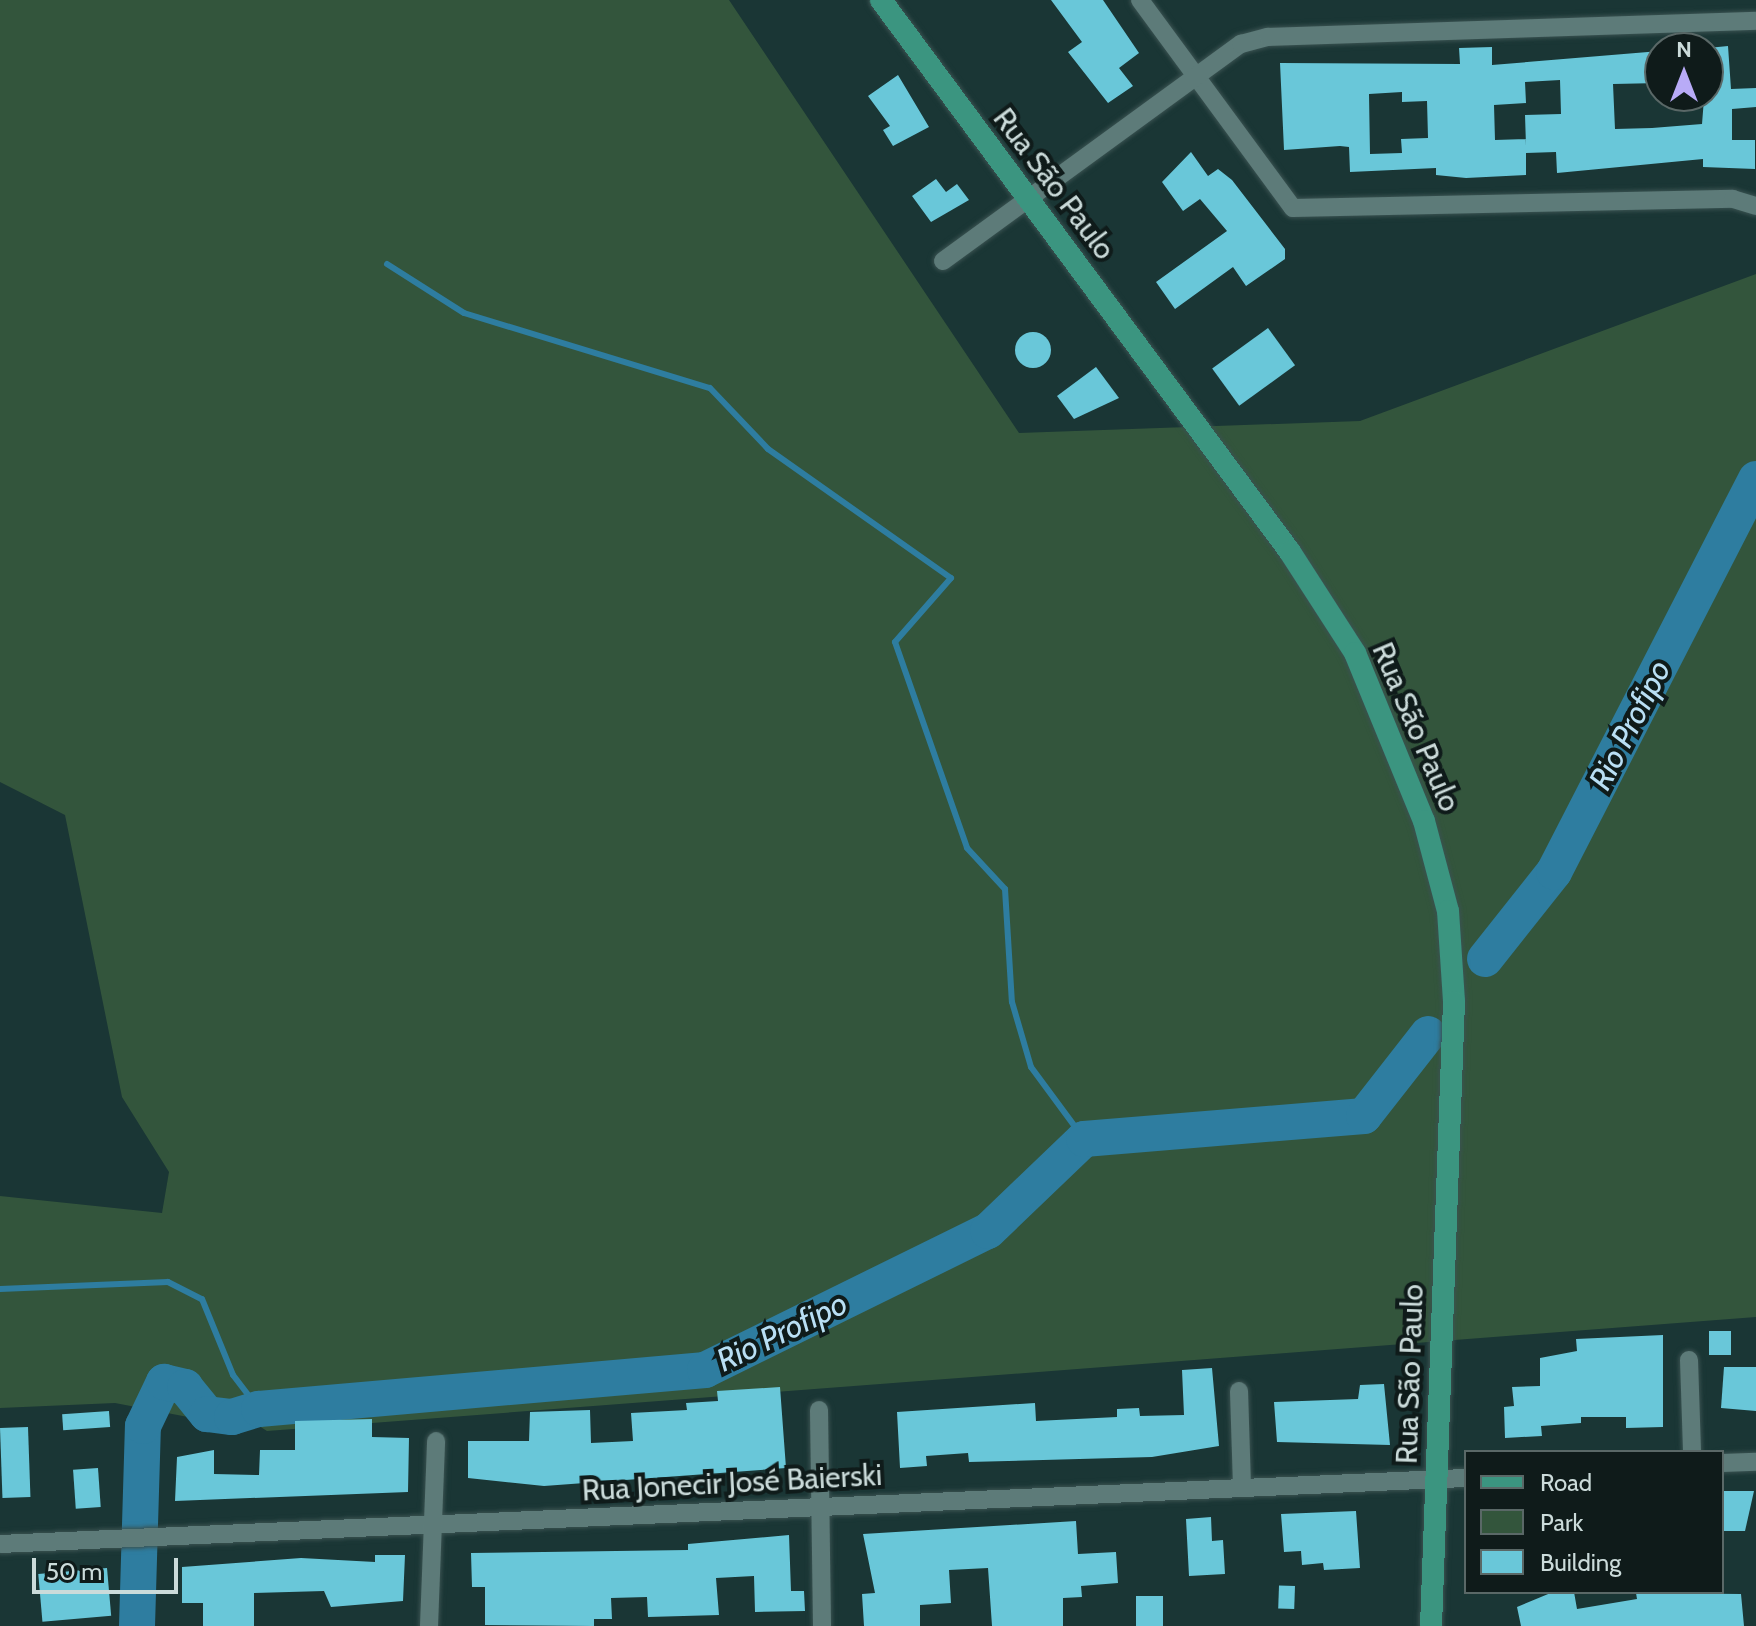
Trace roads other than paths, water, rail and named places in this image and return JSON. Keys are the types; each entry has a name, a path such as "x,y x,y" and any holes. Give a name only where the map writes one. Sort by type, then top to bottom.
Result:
{"main road":[{"name":"Rua São Paulo","path":"881,0 1290,552 1347,640 1424,821 1448,911 1454,1002 1431,1626"}],"street":[{"path":"1140,0 1281,198 1309,213 1733,199 1756,206"},
{"path":"943,261 1241,44 1268,37 1756,21"},
{"path":"1689,1360 1692,1450"},
{"path":"1239,1391 1242,1487"},
{"path":"819,1410 822,1626"},
{"path":"429,1626 436,1441"},
{"path":"1724,1463 1756,1462"},
{"name":"Rua Jonecir José Baierski","path":"0,1544 1464,1478"}],"waterway":[{"path":"387,264 464,313 710,388 768,449 951,578 895,642 967,848 1005,889 1012,1002 1031,1067 1084,1139"},
{"name":"Rio Profipo","path":"1485,959 1554,872 1756,479"},
{"name":"Rio Profipo","path":"137,1626 143,1426 164,1382 185,1387 207,1414 232,1417 259,1409 705,1370 988,1231 1084,1139 1364,1116 1428,1034"},
{"path":"0,1289 168,1282 202,1299 233,1375 259,1409"}]}
